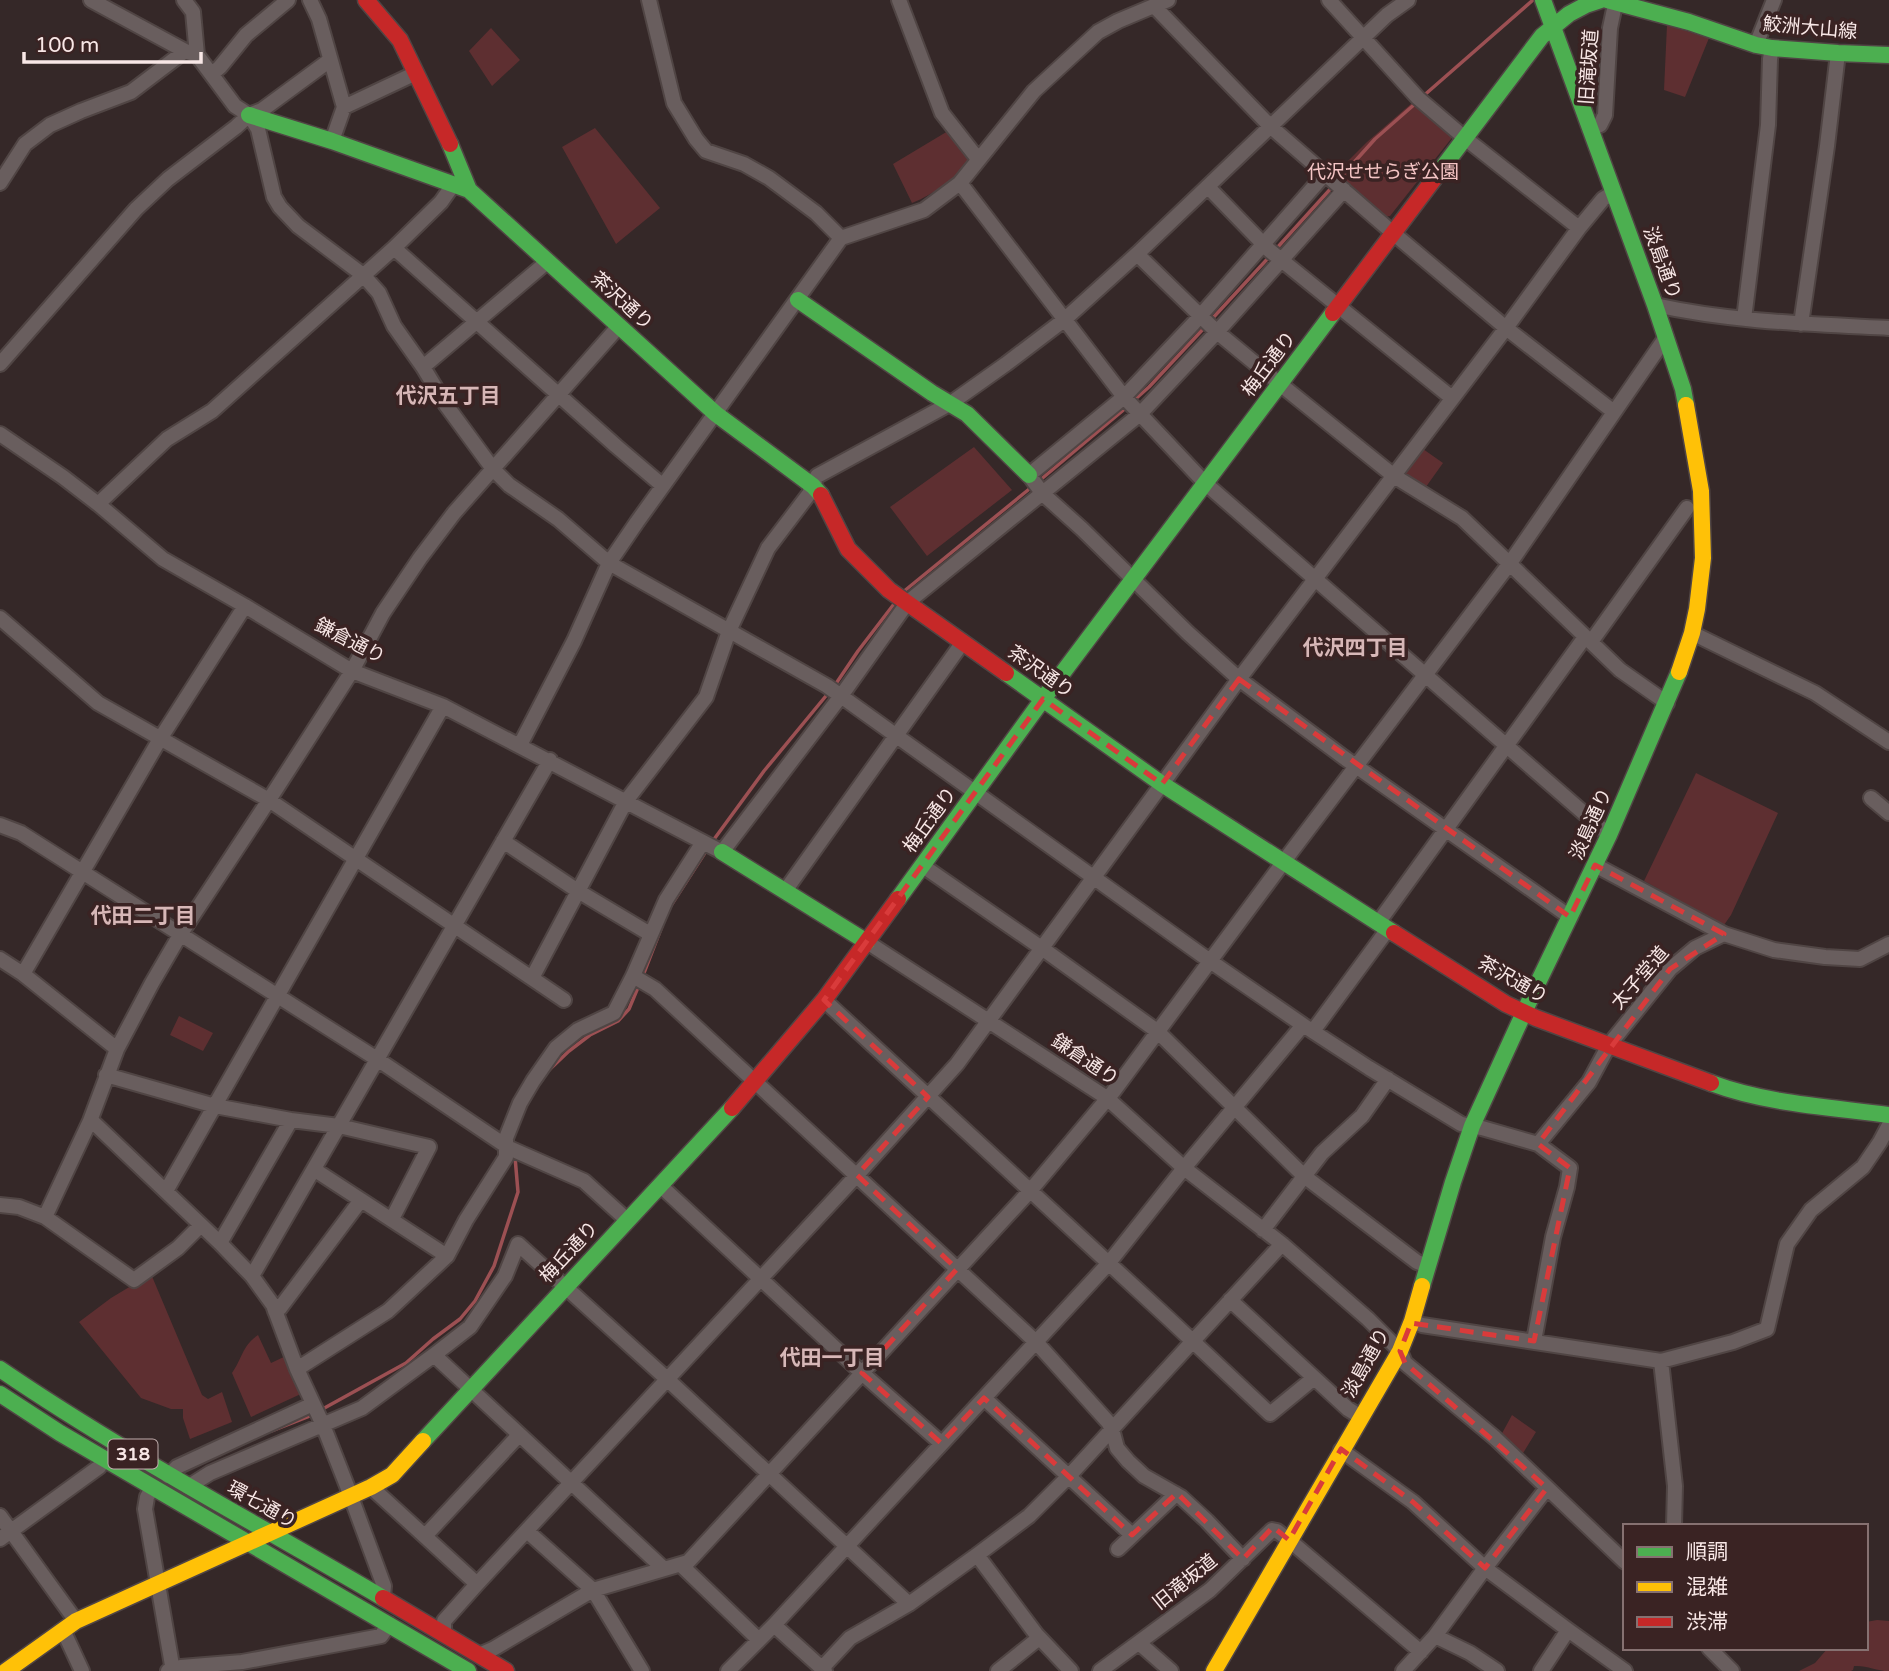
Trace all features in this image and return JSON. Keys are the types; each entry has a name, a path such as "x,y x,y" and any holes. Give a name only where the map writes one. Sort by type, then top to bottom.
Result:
{"street":[{"path":"91,0 191,53 212,75 235,106 249,115 332,141 469,190"},
{"path":"184,0 193,12 191,53"},
{"path":"212,75 246,35 288,0"},
{"path":"310,0 319,19 344,107 332,141"},
{"name":"茶沢通り","path":"366,0 400,40 457,157 469,190 716,414 813,486 822,497 848,549 889,590 1162,784 1506,1004 1737,1093 1790,1098 1889,1115"},
{"path":"649,0 674,103 696,139 706,151 744,164 769,178 816,213 841,238"},
{"path":"900,0 943,113 978,159"},
{"path":"520,745 574,641 609,564 841,238 925,210 960,183 1034,91 1098,32 1168,0"},
{"path":"1329,0 1422,101 1579,228"},
{"path":"532,978 626,802 706,697 729,631 768,548 813,486 817,476 951,403 1064,320 1208,187 1387,15 1408,0"},
{"path":"1553,25 1593,2 1610,0"},
{"name":"鮫洲大山線","path":"1610,0 1764,47 1889,55"},
{"name":"旧滝坂道","path":"1590,130 1600,125 1605,115 1610,0"},
{"path":"1744,319 1768,125 1770,59 1764,47 1774,0"},
{"name":"淡島通り","path":"1214,1671 1401,1351 1472,1126 1595,866 1667,702 1692,633 1699,598 1703,558 1701,491 1683,389 1655,305 1543,1"},
{"path":"1155,6 1270,126 1506,328 1614,412"},
{"name":"梅丘通り","path":"6,1671 69,1626 392,1475 661,1186 755,1082 824,1000 1043,699 1553,25"},
{"path":"0,183 25,144 50,125 131,92 191,53"},
{"path":"1801,324 1838,53"},
{"path":"0,364 136,209 168,179 249,115 262,110 330,60"},
{"path":"344,107 416,73"},
{"path":"249,115 258,129 274,197 280,207 298,226 363,275 379,293 394,326 446,405 493,469 509,485 558,519 609,564 835,691 1093,878 1308,1028 1461,1124 1538,1144 1570,1168 1553,1237 1534,1341"},
{"path":"960,183 1133,406 1205,483 1609,835"},
{"path":"511,1148 506,1138 520,1103 544,1063 578,1030 614,1013 639,980 650,934 666,900 835,691 904,600 1133,406 1336,184"},
{"path":"1037,485 1133,406 1336,184"},
{"path":"98,503 167,439 212,411 394,248 441,202 453,185"},
{"path":"1208,187 1273,254 1452,398"},
{"path":"444,1634 444,1621 477,1584 957,1064 1239,679 1579,228 1603,199 1613,193"},
{"path":"394,248 663,486"},
{"path":"1137,254 1210,324 1280,384 1394,476 1462,518 1620,670 1667,702"},
{"path":"423,367 547,262"},
{"path":"798,300 932,393 967,414 1132,580 1239,679 1445,830 1570,917"},
{"path":"1655,305 1744,319 1889,328"},
{"path":"45,1217 90,1121 117,1049 180,935 352,671 383,613 454,513 620,327"},
{"path":"479,1655 593,1590 688,1562 1030,1191 1107,1098 1510,563 1666,337"},
{"name":"鎌倉通り","path":"2,441 63,477 163,559 210,587 352,671 443,706 711,846 867,942 1107,1098 1184,1168 1282,1244 1368,1319 1401,1351 1405,1363 1495,1438 1623,1560"},
{"path":"728,1671 774,1625 1108,1264 1184,1168 1308,1028 1383,926 1445,830 1506,745 1687,508"},
{"path":"23,974 160,738 245,606"},
{"path":"2,626 98,703 270,800 564,1000"},
{"path":"1692,633 1815,693 1889,742"},
{"path":"785,891 963,642"},
{"path":"166,1191 443,706"},
{"path":"252,1276 550,761"},
{"path":"1871,798 1889,813"},
{"path":"0,825 21,833 83,872 377,1059 511,1148 584,1181 628,1220"},
{"path":"503,841 578,891 650,934"},
{"path":"923,866 1157,1031 1304,1176 1417,1262 1428,1266"},
{"path":"1595,866 1724,934 1774,950 1860,959 1889,944"},
{"name":"太子堂道","path":"1538,1144 1589,1082 1609,1045 1661,979 1695,948 1724,934"},
{"path":"0,959 23,974 117,1049"},
{"path":"639,980 755,1082 1036,1342 1108,1422 1117,1448 1128,1461 1144,1476 1181,1497 1208,1521 1243,1559"},
{"path":"824,1000 1270,1414 1314,1378"},
{"path":"106,1075 215,1106 340,1126 429,1147 391,1219"},
{"path":"1263,1230 1322,1153 1362,1116 1388,1079"},
{"path":"220,1243 291,1120"},
{"path":"90,1121 220,1243 252,1276 273,1305 351,1496 384,1586 382,1593 385,1599"},
{"path":"1412,1321 1661,1361 1734,1342 1767,1329 1787,1244 1811,1209 1863,1167 1889,1125"},
{"path":"297,1369 388,1311 447,1256 511,1148"},
{"path":"315,1170 447,1256"},
{"path":"661,1186 941,1443"},
{"path":"275,1311 280,1308 361,1200"},
{"path":"0,1205 19,1207 45,1217 134,1280 178,1248 201,1225"},
{"path":"169,1476 177,1467 317,1412 362,1408 470,1326 505,1276 517,1244 667,1379 908,1604"},
{"path":"774,1625 824,1670 850,1639 908,1604 1029,1516 1282,1244"},
{"path":"1230,1300 1360,1417"},
{"path":"434,1355 663,1568"},
{"path":"1661,1361 1675,1486 1674,1524"},
{"name":"環七通り","path":"0,1370 69,1416 169,1476 506,1671"},
{"name":"環七通り","path":"0,1394 60,1433 468,1671"},
{"path":"984,1398 1132,1535"},
{"path":"188,1487 317,1412"},
{"path":"425,1536 519,1435"},
{"path":"1341,1450 1413,1502 1485,1568 1625,1671"},
{"path":"5,1535 99,1467 105,1458"},
{"path":"153,1487 147,1497 145,1509 171,1671 181,1667 244,1667 381,1636 389,1624"},
{"path":"371,1487 477,1584"},
{"path":"1403,1671 1435,1636 1547,1488"},
{"path":"1118,1549 1176,1494"},
{"path":"0,1516 5,1535 69,1626 82,1671"},
{"name":"旧滝坂道","path":"1100,1671 1210,1590 1272,1530 1289,1540"},
{"path":"527,1531 593,1590 642,1671"},
{"path":"1289,1540 1421,1652"},
{"path":"977,1555 1039,1638 1070,1671"},
{"path":"681,1565 759,1640"},
{"path":"1541,1671 1568,1630"},
{"path":"1435,1636 1470,1653 1497,1671"},
{"path":"998,1671 1039,1638"},
{"path":"1139,1643 1171,1671"},
{"path":"1711,1650 1732,1671"}],"highlighted area":[{"path":"1239,679 1570,917 1595,865 1724,934 1670,969 1538,1144 1570,1168 1534,1341 1411,1323 1400,1351 1405,1363 1547,1488 1485,1568 1413,1502 1341,1449 1289,1540 1273,1527 1243,1559 1177,1493 1132,1535 984,1398 941,1443 862,1373 957,1269 857,1175 928,1097 824,1000 1043,699 1162,784"}],"green space":[{"path":"1667,25 1709,38 1685,97 1664,90"},
{"path":"491,28 520,60 492,86 469,51"},
{"name":"代沢せせらぎ公園","path":"1412,103 1451,134 1451,139 1390,216 1384,217 1351,191 1345,180 1336,173"},
{"path":"595,128 660,208 616,244 562,147"},
{"path":"953,128 968,154 969,162 943,186 912,203 893,164"},
{"path":"974,447 1012,490 927,556 890,507"},
{"path":"1417,448 1423,449 1443,463 1423,491 1405,479 1403,468"},
{"path":"1696,773 1778,813 1724,925 1644,881"},
{"path":"179,1016 213,1033 203,1051 170,1035"},
{"path":"151,1274 202,1395 208,1399 222,1392 232,1422 190,1439 183,1409 171,1409 141,1398 79,1322 111,1298"},
{"path":"258,1335 271,1363 288,1355 303,1393 251,1417 232,1373 246,1348"},
{"path":"1512,1415 1536,1432 1520,1458 1500,1437"},
{"path":"1889,1621 1889,1671 1854,1666 1851,1671 1799,1671 1815,1663 1826,1650 1868,1650 1868,1622"}],"waterway":[{"path":"1421,98 1533,0"},
{"path":"1339,179 1375,139 1416,103"},
{"path":"1276,249 1334,185"},
{"path":"1210,321 1271,255"},
{"path":"1132,402 1205,327"},
{"path":"1039,481 1127,407"},
{"path":"903,592 1033,486"},
{"path":"835,685 894,604"},
{"path":"712,842 764,771 830,691"},
{"path":"670,907 708,848"},
{"path":"642,978 662,926"},
{"path":"548,1071 590,1035 618,1021 629,1009 639,985"},
{"path":"319,1411 406,1363 460,1319 475,1301 494,1266 518,1192 515,1157"},
{"path":"271,1431 312,1415"}],"traffic: fast":[{"path":"1543,0 1655,305 1686,405"},
{"path":"1437,175 1542,36 1569,14 1601,0"},
{"path":"1607,0 1689,22 1756,45 1889,55"},
{"path":"249,115 332,141 469,190"},
{"path":"450,144 469,190 716,414 813,486 821,495"},
{"path":"798,300 932,393 967,414 1029,475"},
{"path":"898,899 1043,699 1333,313"},
{"path":"1422,1286 1472,1126 1609,835 1679,672"},
{"path":"1006,673 1162,784 1394,933"},
{"path":"722,852 867,942"},
{"path":"1711,1083 1776,1100 1889,1115"},
{"path":"423,1441 732,1108"},
{"path":"0,1369 141,1458 383,1598"},
{"path":"0,1394 60,1433 468,1671"}],"traffic: slow":[{"path":"1679,672 1692,633 1703,558 1701,491 1686,405"},
{"path":"1214,1671 1400,1351 1422,1286"},
{"path":"6,1671 76,1621 371,1487 392,1475 423,1441"}],"traffic: jam":[{"path":"366,0 400,40 450,144"},
{"path":"1333,313 1437,175"},
{"path":"821,495 848,549 889,590 1006,673"},
{"path":"732,1108 824,1000 898,899"},
{"path":"1394,933 1506,1004 1536,1018 1711,1083"},
{"path":"383,1598 506,1671"}],"district":[{"name":"代沢五丁目","path":"448,396"},
{"name":"代沢四丁目","path":"1355,648"},
{"name":"代田二丁目","path":"143,916"},
{"name":"代田一丁目","path":"832,1358"}]}
